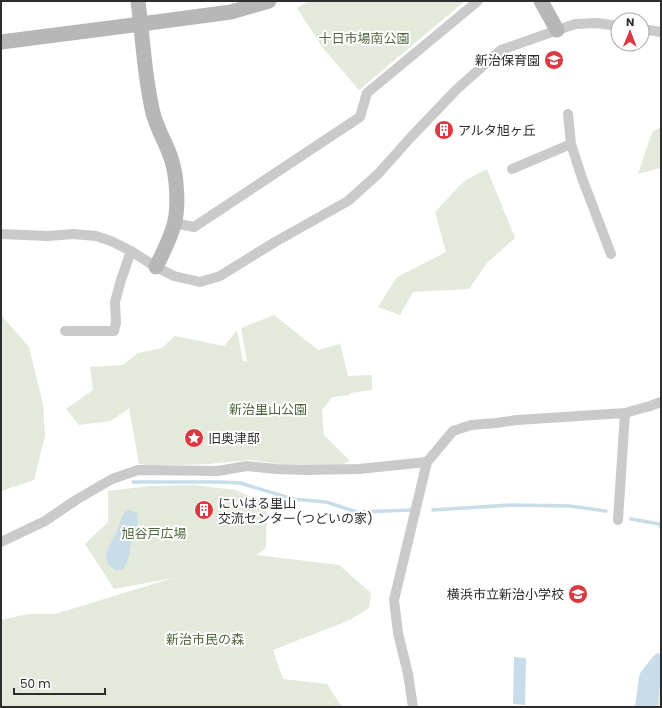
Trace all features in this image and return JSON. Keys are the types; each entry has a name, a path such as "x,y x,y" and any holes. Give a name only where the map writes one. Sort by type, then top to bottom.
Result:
{"street":[{"path":"138,1 148,90 153,115 171,158 175,174 177,199 174,223 168,244 156,267"},
{"path":"1,42 231,12 269,1"},
{"path":"174,223 194,227 360,117 367,93 478,1"},
{"path":"542,1 557,30"},
{"path":"1,234 48,236 73,234 96,236 111,241 131,251 156,267 174,276 200,282 220,276 275,242 348,201 378,174 457,89 501,50 575,24 597,23 610,25"},
{"path":"650,30 661,32"},
{"path":"568,114 571,144 582,178 611,254"},
{"path":"512,169 571,144"},
{"path":"65,332 114,331 116,322 115,302 131,251"},
{"path":"413,707 408,674 398,632 394,600 423,477 428,462 453,431 471,425 496,424 518,420 625,413 661,402"},
{"path":"618,520 625,413"},
{"path":"1,542 45,521 112,479 138,470 218,471 247,466 306,470 359,469 428,462"}],"green space":[{"name":"十日市場南公園","path":"309,1 465,1 359,90 323,48 297,8"},
{"path":"661,127 661,168 638,174 652,132"},
{"path":"487,169 515,238 487,263 469,289 413,292 400,315 378,307 397,277 446,252 435,212 464,181"},
{"path":"1,315 29,347 43,404 45,436 34,480 1,491"},
{"name":"新治里山公園","path":"274,315 318,350 340,344 348,376 372,375 372,390 332,397 322,410 324,435 350,461 337,466 280,464 250,460 207,464 151,466 139,464 129,408 110,421 79,425 66,409 93,390 90,367 123,365 138,353 163,347 175,336 224,346 237,330 243,361 247,361 241,328"},
{"name":"新治市民の森","path":"194,485 236,490 267,504 266,548 256,555 339,565 371,593 369,608 350,620 273,650 283,679 327,684 342,707 1,707 1,620 28,614 55,614 173,578 114,589 85,544 108,522 108,491 149,486"},
{"path":"661,656 661,707 645,707"}],"water":[{"path":"126,510 137,512 138,522 124,569 115,570 108,564 106,553"},
{"path":"514,657 526,658 525,705 513,704"}],"waterway":[{"path":"133,482 240,483 293,499 326,502 357,512 412,510"},
{"path":"433,510 512,505 570,506 606,511"},
{"path":"631,519 659,524 661,527"},
{"path":"646,707 650,678 661,664"}],"place":[{"name":"新治保育園","path":"554,60"},
{"name":"アルタ旭ヶ丘","path":"444,130"},
{"name":"旧奥津邸","path":"194,438"},
{"name":"にいはる里山 交流センター(つどいの家)","path":"204,510"},
{"name":"横浜市立新治小学校","path":"578,594"}],"park label":[{"name":"旭谷戸広場","path":"154,533"}]}
